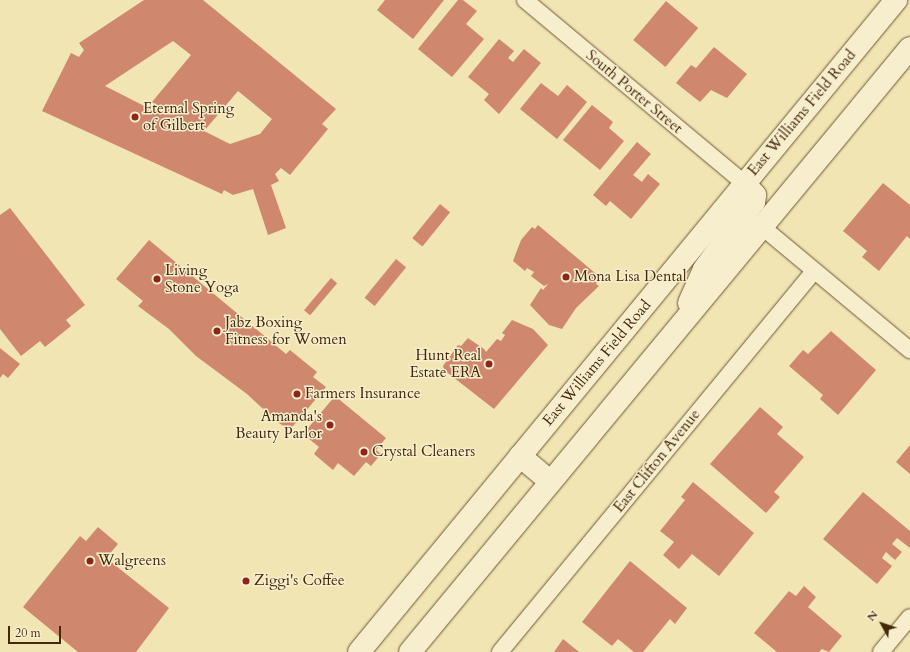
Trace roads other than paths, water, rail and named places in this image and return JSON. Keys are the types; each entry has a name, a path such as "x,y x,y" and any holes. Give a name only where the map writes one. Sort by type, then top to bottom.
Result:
{"main road":[{"name":"East Williams Field Road","path":"359,652 896,0"},
{"path":"410,652 910,48"},
{"path":"678,328 704,268 754,202 755,195 744,183"},
{"path":"520,456 550,481"}],"street":[{"name":"South Porter Street","path":"525,0 744,183"},
{"path":"762,226 910,350"},
{"name":"East Clifton Avenue","path":"500,652 814,271"},
{"path":"881,652 910,617"}],"place":[{"name":"Eternal Spring of Gilbert","path":"135,117"},
{"name":"Mona Lisa Dental","path":"566,277"},
{"name":"Living Stone Yoga","path":"157,279"},
{"name":"Jabz Boxing Fitness for Women","path":"217,331"},
{"name":"Hunt Real Estate ERA","path":"489,364"},
{"name":"Farmers Insurance","path":"297,394"},
{"name":"Amanda's Beauty Parlor","path":"330,425"},
{"name":"Crystal Cleaners","path":"364,452"},
{"name":"Walgreens","path":"90,561"},
{"name":"Ziggi's Coffee","path":"246,581"}]}
